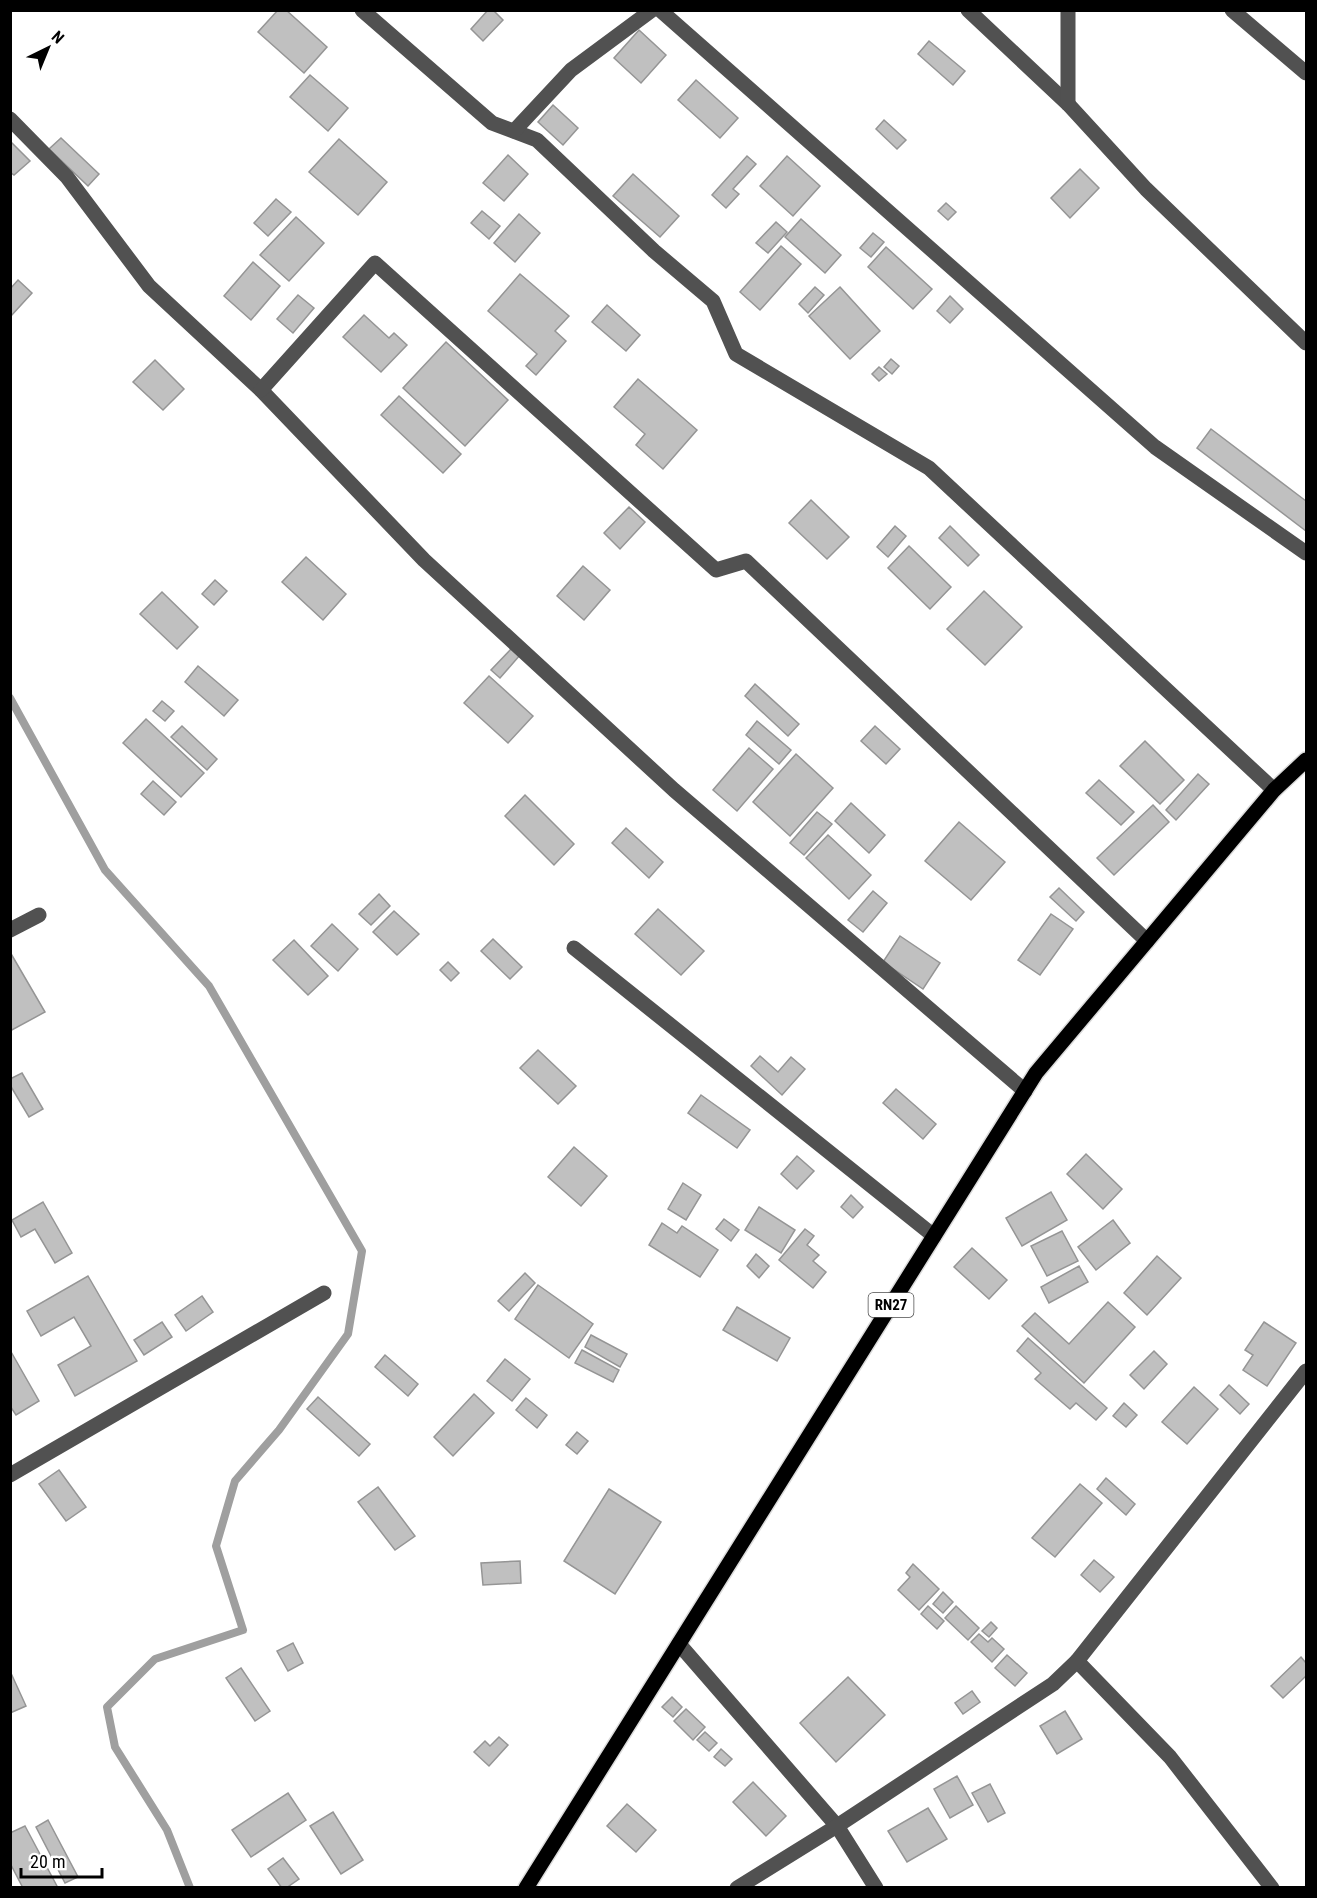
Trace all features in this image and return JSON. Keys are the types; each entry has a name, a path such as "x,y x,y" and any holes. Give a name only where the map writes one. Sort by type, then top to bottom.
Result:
{"main road":[{"name":"RN27","path":"526,1887 1036,1073 1274,790 1306,760"}],"street":[{"path":"362,10 492,123 537,140 654,251 713,301 736,354 929,468 1274,790"},
{"path":"514,131 571,70 652,10"},
{"path":"660,10 1155,447 1306,552"},
{"path":"968,10 1068,104 1146,189 1306,344"},
{"path":"1068,10 1068,104"},
{"path":"1232,10 1306,73"},
{"path":"10,119 67,177 149,286 261,390 424,560 665,782 1025,1091"},
{"path":"261,390 375,263 716,570 746,561 1147,941"},
{"path":"10,930 39,915"},
{"path":"574,948 934,1236"},
{"path":"10,1475 324,1293"},
{"path":"737,1887 837,1826 1053,1684 1077,1661 1306,1371"},
{"path":"679,1644 837,1826 876,1887"},
{"path":"1077,1661 1170,1757 1272,1887"}],"building":[{"path":"278,10 286,10 327,47 304,73 258,32"},
{"path":"488,10 493,10 503,20 483,41 471,29"},
{"path":"639,30 666,55 641,83 614,58"},
{"path":"929,41 965,71 953,85 918,54"},
{"path":"310,75 348,108 328,131 290,97"},
{"path":"696,80 738,118 720,138 678,100"},
{"path":"553,105 578,128 563,145 538,122"},
{"path":"884,120 906,140 897,149 876,129"},
{"path":"61,138 99,174 88,186 49,149"},
{"path":"339,139 387,182 358,215 309,172"},
{"path":"10,141 30,161 14,175 10,172"},
{"path":"508,155 528,174 504,201 483,183"},
{"path":"747,156 756,164 733,189 739,194 726,208 712,195"},
{"path":"787,156 820,186 793,216 760,186"},
{"path":"1080,169 1099,188 1070,218 1051,198"},
{"path":"633,174 679,216 660,237 613,196"},
{"path":"276,199 291,212 268,236 254,223"},
{"path":"946,203 956,212 948,220 938,211"},
{"path":"482,211 500,226 489,239 471,223"},
{"path":"519,214 540,233 515,262 494,243"},
{"path":"296,217 324,243 289,281 260,255"},
{"path":"801,219 841,255 825,273 785,237"},
{"path":"776,222 787,232 768,253 756,243"},
{"path":"873,233 884,242 871,257 860,248"},
{"path":"781,246 801,264 760,310 740,292"},
{"path":"886,247 932,289 913,309 868,267"},
{"path":"253,262 280,286 251,320 224,296"},
{"path":"520,274 569,316 555,331 566,341 536,375 526,366 537,354 488,311"},
{"path":"18,280 32,293 10,317 10,289"},
{"path":"815,287 824,295 808,313 799,304"},
{"path":"840,287 880,331 850,359 809,316"},
{"path":"298,295 314,308 293,333 277,319"},
{"path":"950,296 963,309 950,323 937,311"},
{"path":"607,305 640,335 626,351 592,322"},
{"path":"364,315 389,338 394,333 407,345 381,372 343,337"},
{"path":"446,342 508,400 465,446 403,388"},
{"path":"891,359 899,366 892,374 884,367"},
{"path":"155,360 184,389 163,410 133,382"},
{"path":"879,367 887,374 879,381 872,374"},
{"path":"638,379 697,430 663,469 636,445 645,434 614,407"},
{"path":"399,396 461,454 443,473 381,415"},
{"path":"1211,429 1306,501 1306,531 1197,448"},
{"path":"811,500 849,537 827,559 789,523"},
{"path":"629,507 645,522 620,549 604,533"},
{"path":"895,526 906,536 888,557 877,547"},
{"path":"950,526 979,555 968,566 939,538"},
{"path":"909,546 951,587 930,609 888,568"},
{"path":"306,557 346,594 323,620 282,582"},
{"path":"583,566 610,590 584,620 557,596"},
{"path":"215,580 227,591 214,605 202,594"},
{"path":"984,591 1022,627 985,665 947,629"},
{"path":"162,592 198,627 177,649 140,614"},
{"path":"512,648 520,655 500,678 491,670"},
{"path":"198,666 238,700 224,716 185,682"},
{"path":"489,676 533,716 508,743 464,703"},
{"path":"755,684 799,724 788,736 745,696"},
{"path":"162,701 174,711 165,721 153,711"},
{"path":"146,719 204,773 181,797 123,743"},
{"path":"757,721 791,750 779,764 746,735"},
{"path":"182,726 217,759 207,770 171,737"},
{"path":"875,726 900,749 886,764 861,741"},
{"path":"1145,741 1184,780 1160,804 1120,766"},
{"path":"749,748 773,769 737,811 713,790"},
{"path":"796,754 833,788 790,836 753,802"},
{"path":"1198,774 1209,784 1176,820 1166,810"},
{"path":"1099,780 1134,812 1121,825 1086,793"},
{"path":"153,781 176,802 164,815 141,794"},
{"path":"525,795 574,844 554,865 505,816"},
{"path":"851,803 885,835 869,853 835,821"},
{"path":"1153,805 1169,822 1114,875 1097,858"},
{"path":"817,812 832,824 804,855 790,843"},
{"path":"959,822 1005,862 971,900 925,861"},
{"path":"626,828 663,862 649,878 612,843"},
{"path":"828,835 871,875 849,899 806,858"},
{"path":"1059,888 1084,912 1076,921 1050,897"},
{"path":"873,891 887,903 863,932 848,920"},
{"path":"379,894 390,906 371,925 359,914"},
{"path":"658,909 704,951 681,975 635,934"},
{"path":"394,911 419,934 397,955 373,932"},
{"path":"1051,914 1073,929 1040,975 1018,960"},
{"path":"332,924 358,949 338,971 311,946"},
{"path":"900,936 940,963 923,989 883,962"},
{"path":"493,939 522,967 510,979 481,951"},
{"path":"294,940 328,976 308,995 273,960"},
{"path":"10,952 45,1012 10,1031"},
{"path":"448,962 459,973 451,981 440,970"},
{"path":"538,1050 576,1086 558,1104 520,1068"},
{"path":"760,1056 778,1072 791,1057 805,1069 782,1095 751,1066"},
{"path":"22,1073 43,1109 29,1117 10,1085 10,1079"},
{"path":"896,1089 936,1124 923,1139 883,1103"},
{"path":"701,1095 750,1130 737,1148 688,1113"},
{"path":"574,1147 607,1176 581,1206 548,1177"},
{"path":"1086,1154 1122,1189 1103,1209 1067,1174"},
{"path":"797,1156 814,1171 797,1189 781,1174"},
{"path":"683,1183 701,1195 686,1220 668,1209"},
{"path":"1051,1192 1067,1220 1022,1246 1006,1218"},
{"path":"851,1195 863,1207 853,1218 841,1207"},
{"path":"43,1202 72,1253 55,1263 35,1229 21,1237 12,1220"},
{"path":"759,1207 795,1230 781,1253 745,1230"},
{"path":"724,1219 739,1230 731,1241 716,1229"},
{"path":"1113,1220 1130,1243 1096,1270 1078,1247"},
{"path":"662,1223 677,1233 682,1226 718,1250 700,1277 649,1245"},
{"path":"805,1229 814,1236 807,1245 819,1255 813,1261 826,1272 813,1288 779,1260"},
{"path":"1062,1231 1078,1261 1047,1276 1031,1246"},
{"path":"972,1248 1007,1280 989,1299 954,1267"},
{"path":"756,1254 769,1266 759,1278 747,1266"},
{"path":"1157,1256 1181,1278 1147,1315 1124,1293"},
{"path":"1079,1266 1088,1282 1049,1303 1041,1287"},
{"path":"525,1273 535,1283 509,1311 498,1301"},
{"path":"88,1276 137,1361 75,1396 58,1365 91,1346 74,1317 41,1336 27,1311"},
{"path":"538,1285 593,1324 569,1358 515,1319"},
{"path":"202,1296 213,1312 186,1331 175,1315"},
{"path":"1108,1302 1135,1327 1084,1383 1022,1326 1035,1313 1069,1344"},
{"path":"737,1307 790,1338 777,1361 723,1330"},
{"path":"162,1322 172,1337 144,1355 134,1340"},
{"path":"1264,1322 1296,1343 1267,1386 1243,1370 1253,1355 1245,1350"},
{"path":"591,1335 627,1354 620,1367 585,1347"},
{"path":"1028,1338 1107,1408 1096,1420 1076,1403 1070,1409 1035,1379 1041,1373 1017,1351"},
{"path":"10,1350 39,1401 16,1415 10,1406"},
{"path":"582,1350 619,1370 613,1382 575,1363"},
{"path":"1154,1351 1167,1364 1144,1389 1130,1375"},
{"path":"385,1355 418,1384 408,1396 375,1367"},
{"path":"505,1359 530,1379 512,1401 487,1381"},
{"path":"1229,1385 1249,1404 1240,1414 1220,1395"},
{"path":"1194,1387 1218,1409 1187,1444 1162,1422"},
{"path":"474,1394 494,1413 453,1456 434,1437"},
{"path":"318,1397 370,1444 359,1456 307,1409"},
{"path":"526,1398 547,1415 537,1428 516,1410"},
{"path":"1124,1403 1137,1415 1126,1427 1113,1416"},
{"path":"577,1432 588,1441 577,1454 566,1445"},
{"path":"59,1470 86,1507 66,1521 39,1484"},
{"path":"1106,1478 1135,1504 1126,1515 1097,1489"},
{"path":"1080,1484 1102,1503 1055,1557 1032,1538"},
{"path":"378,1487 415,1536 395,1550 358,1502"},
{"path":"609,1489 661,1522 615,1594 564,1561"},
{"path":"1094,1560 1114,1577 1100,1592 1081,1575"},
{"path":"520,1561 521,1583 483,1585 481,1563"},
{"path":"913,1564 939,1589 919,1610 898,1590 910,1577 906,1573"},
{"path":"943,1592 953,1602 943,1613 933,1604"},
{"path":"928,1606 944,1621 937,1629 921,1614"},
{"path":"956,1606 979,1628 968,1640 945,1618"},
{"path":"991,1622 997,1628 989,1637 982,1631"},
{"path":"979,1634 988,1642 992,1638 1004,1649 992,1662 971,1642"},
{"path":"293,1643 303,1663 288,1671 277,1651"},
{"path":"1007,1655 1027,1673 1015,1686 995,1668"},
{"path":"1301,1657 1306,1663 1306,1676 1283,1698 1271,1686"},
{"path":"241,1668 270,1711 255,1721 226,1678"},
{"path":"10,1671 26,1706 10,1713"},
{"path":"848,1677 885,1715 836,1762 800,1723"},
{"path":"972,1691 980,1702 963,1714 955,1703"},
{"path":"672,1697 682,1707 673,1717 662,1707"},
{"path":"686,1709 705,1727 693,1740 674,1721"},
{"path":"1065,1711 1082,1739 1057,1754 1040,1726"},
{"path":"705,1732 717,1743 709,1751 697,1740"},
{"path":"499,1737 508,1745 489,1766 474,1752 485,1741 490,1746"},
{"path":"721,1749 732,1759 725,1766 714,1757"},
{"path":"957,1776 973,1805 950,1818 934,1789"},
{"path":"753,1782 786,1816 766,1836 733,1802"},
{"path":"990,1784 1005,1813 988,1822 972,1793"},
{"path":"288,1793 306,1820 251,1857 232,1830"},
{"path":"627,1804 656,1830 636,1852 607,1826"},
{"path":"928,1808 947,1839 907,1862 888,1831"},
{"path":"333,1812 363,1860 341,1874 310,1826"},
{"path":"48,1820 78,1877 65,1883 36,1827"},
{"path":"25,1826 58,1888 23,1888 10,1863 10,1833"},
{"path":"283,1858 299,1879 286,1888 282,1888 268,1869"}],"waterway":[{"path":"10,698 105,870 209,986 362,1251 348,1334 279,1430 235,1481 216,1546 243,1630 155,1659 107,1707 115,1747 167,1830 190,1888"}]}
